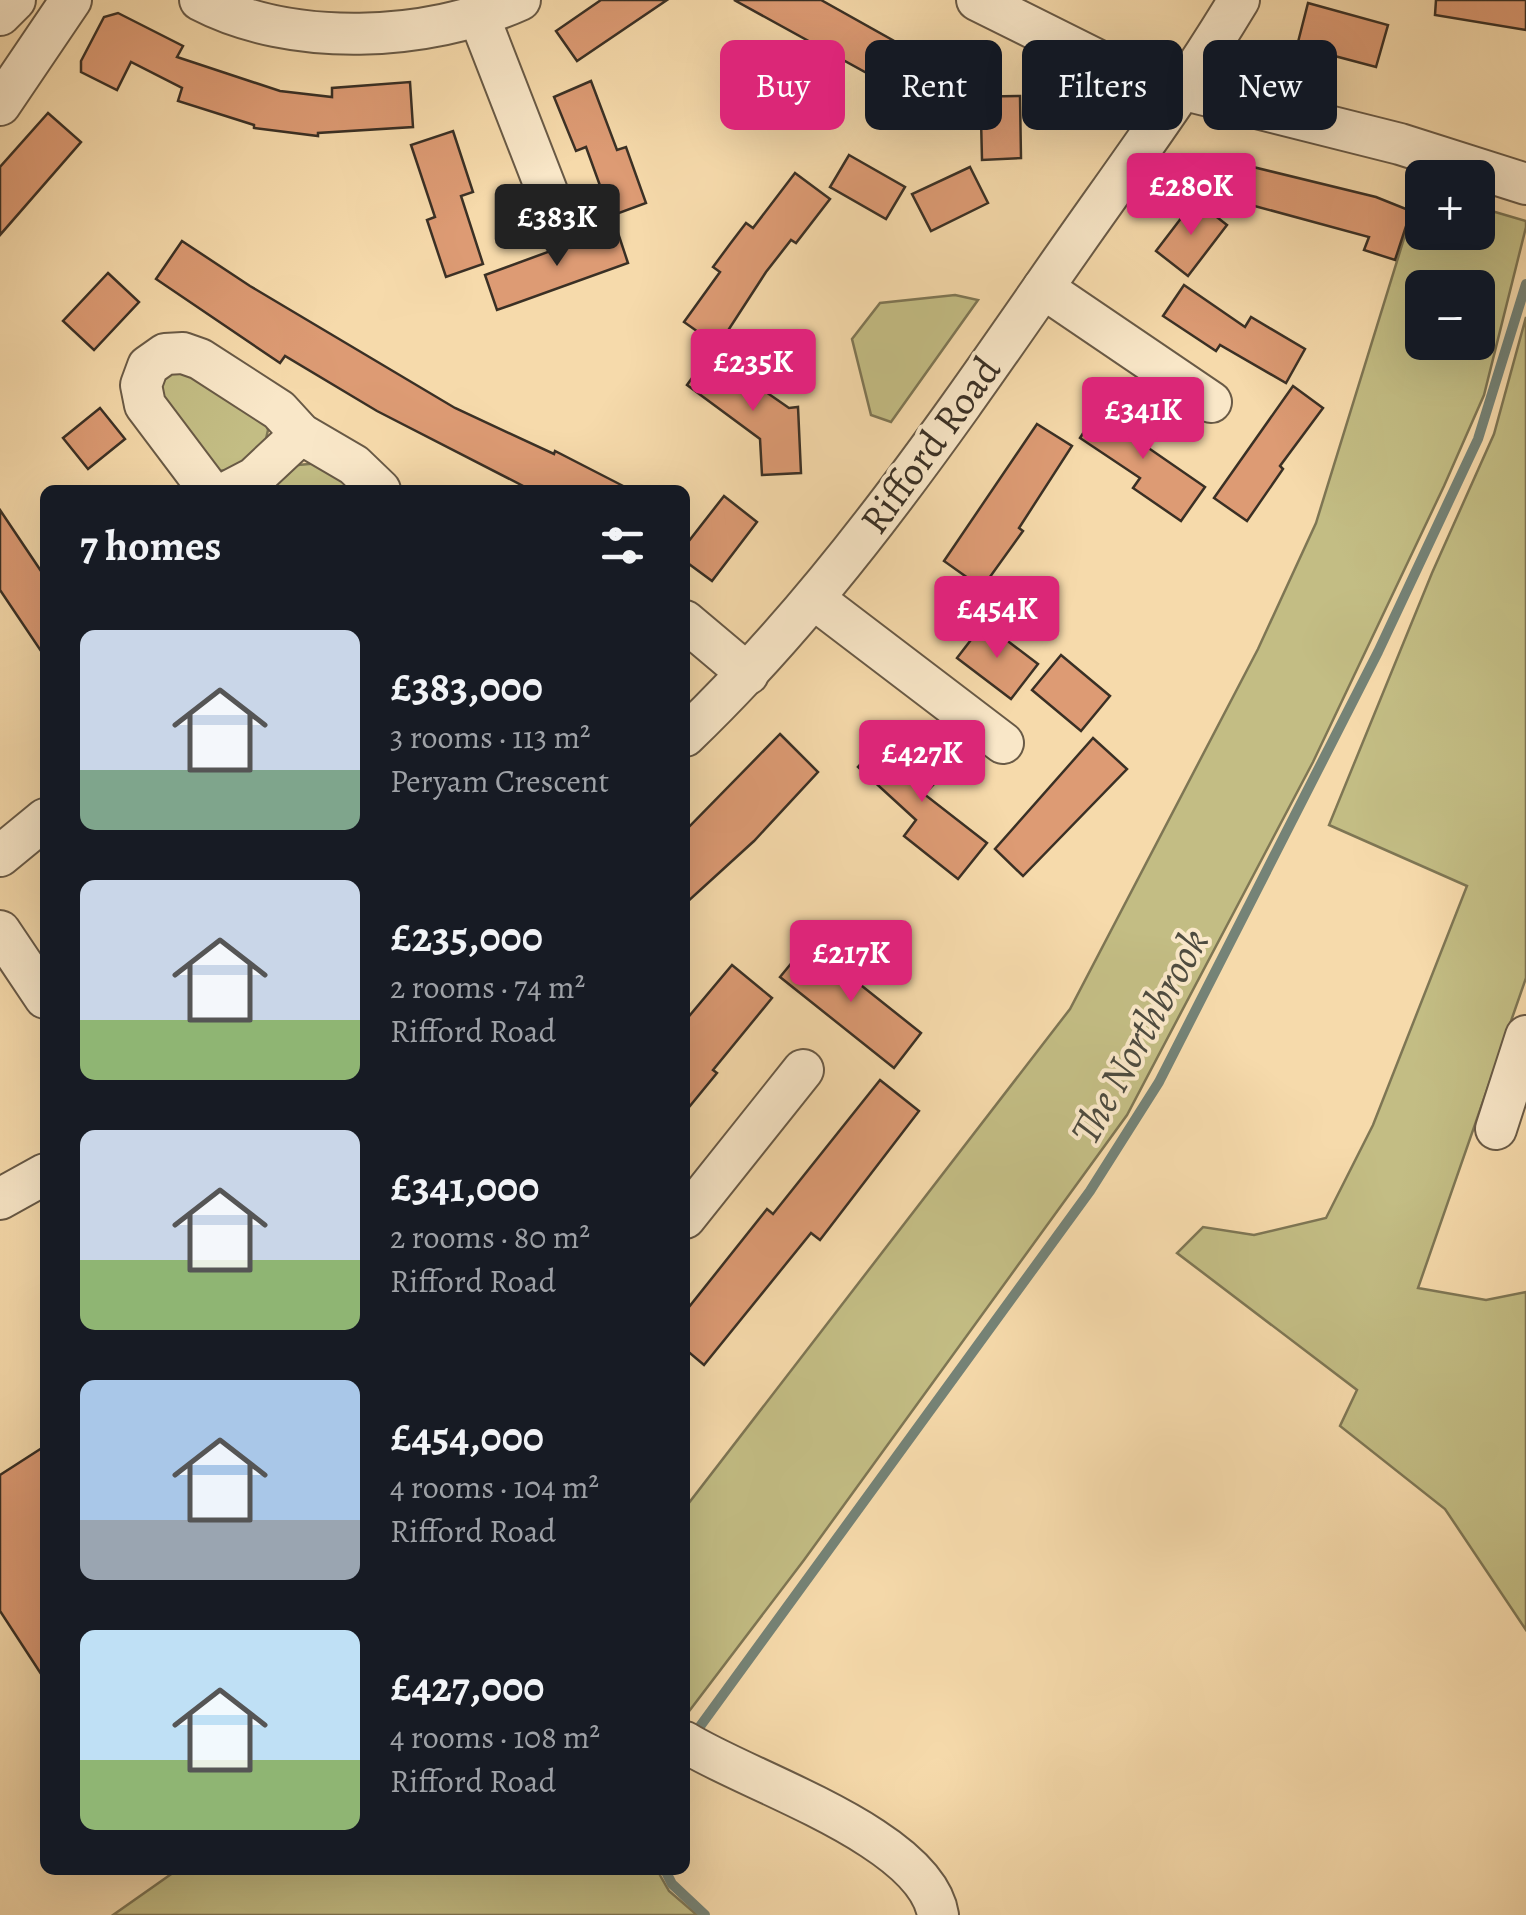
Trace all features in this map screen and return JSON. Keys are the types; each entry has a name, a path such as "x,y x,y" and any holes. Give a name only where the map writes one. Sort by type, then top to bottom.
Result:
{"street":[{"path":"0,15 14,0"},
{"path":"0,105 71,0"},
{"path":"200,0 302,33 367,33 478,14 520,0"},
{"path":"977,0 1147,85 1185,90 1400,144 1526,184"},
{"name":"Rifford Road","path":"690,731 748,674 814,599 900,488 1185,90 1239,0"},
{"path":"478,14 548,194"},
{"path":"1043,288 1211,402"},
{"path":"205,485 145,405 141,385 148,366 165,354 183,353 200,359 279,410 301,434 354,464 375,485"},
{"path":"240,485 254,478 301,434"},
{"path":"814,599 1003,744"},
{"path":"690,625 748,674"},
{"path":"0,856 40,823"},
{"path":"0,930 40,990"},
{"path":"1496,1129 1526,1036"},
{"path":"690,1212 803,1070"},
{"path":"0,1199 40,1177"},
{"path":"699,1751 854,1827 918,1876 935,1895 938,1915"}],"shaded area":[{"path":"1495,212 1526,221 1495,351 1495,270 1405,270 1405,360 1493,360 1484,395 1313,762 1127,1115 804,1560 690,1710 690,1502 1070,1009 1258,649 1316,523 1405,235 1405,250 1495,250"},
{"path":"955,295 978,300 891,422 871,415 852,339 880,303"},
{"path":"1526,317 1526,978 1418,1288 1486,1300 1526,1292 1526,1630 1445,1509 1340,1426 1357,1390 1177,1253 1203,1227 1254,1235 1326,1218 1373,1125 1467,886 1329,825 1432,573 1494,434"},
{"path":"190,367 262,410 268,430 264,448 236,470 214,471 157,388 172,371"},
{"path":"320,463 349,485 266,485 298,465"},
{"path":"170,1875 660,1875 669,1891 697,1915 113,1915"}],"building":[{"path":"601,0 667,0 577,61 556,31"},
{"path":"734,0 821,0 893,40 865,40 865,72 845,61 845,40 807,40"},
{"path":"1436,0 1526,0 1526,30 1435,15"},
{"path":"1308,3 1388,25 1376,67 1337,57 1337,40 1299,40"},
{"path":"118,13 183,46 177,57 280,91 332,97 332,88 410,82 413,127 318,136 254,128 178,101 182,88 131,62 117,90 81,72 81,61 104,17"},
{"path":"591,81 617,150 626,147 646,203 611,216 586,147 576,151 554,97"},
{"path":"1002,96 1020,96 1021,158 982,160 981,130 1002,130"},
{"path":"48,113 81,142 0,235 0,167"},
{"path":"453,131 473,192 461,196 483,264 446,277 427,220 435,217 411,145"},
{"path":"849,155 905,187 886,219 830,187"},
{"path":"1249,166 1376,197 1405,209 1405,229 1395,260 1364,250 1369,237 1240,202"},
{"path":"970,167 988,203 931,231 912,194"},
{"path":"795,173 830,199 796,243 791,240 766,272 718,346 684,322 720,272 713,267 730,244 746,223 753,228"},
{"path":"1195,200 1227,225 1188,276 1156,251"},
{"path":"616,227 628,263 497,310 485,275"},
{"path":"182,241 455,408 554,454 555,451 621,485 521,485 377,411 285,356 280,363 156,279"},
{"path":"108,273 139,302 94,350 63,321"},
{"path":"1184,285 1245,327 1251,317 1305,349 1286,383 1220,345 1216,351 1163,316"},
{"path":"710,353 789,408 798,407 801,473 762,475 760,439 687,385"},
{"path":"1293,386 1323,408 1280,466 1283,469 1247,521 1214,498"},
{"path":"1102,404 1153,438 1147,447 1205,487 1181,521 1133,488 1140,478 1080,438"},
{"path":"100,408 125,439 88,469 63,438"},
{"path":"1037,424 1072,446 1019,528 1023,531 982,588 944,561"},
{"path":"724,496 757,522 712,581 690,565 690,540"},
{"path":"0,510 40,570 40,650 0,590"},
{"path":"984,623 1038,664 1011,699 957,658"},
{"path":"1061,655 1110,696 1081,731 1032,690"},
{"path":"890,731 941,777 924,794 987,843 958,879 904,836 916,820 858,767"},
{"path":"780,734 818,772 754,841 690,899 690,826"},
{"path":"1093,738 1127,769 1023,876 995,849"},
{"path":"808,943 921,1033 894,1068 780,977"},
{"path":"732,965 772,998 713,1070 717,1073 690,1106 690,1015"},
{"path":"880,1080 919,1111 820,1240 811,1233 704,1365 690,1353 690,1306 767,1209 773,1214"},
{"path":"40,1449 40,1672 0,1611 0,1475"}],"waterway":[{"name":"The Northbrook","path":"693,1736 1090,1191 1159,1082 1378,652 1478,439 1526,284"},
{"name":"The Northbrook","path":"668,1875 705,1915"}]}
